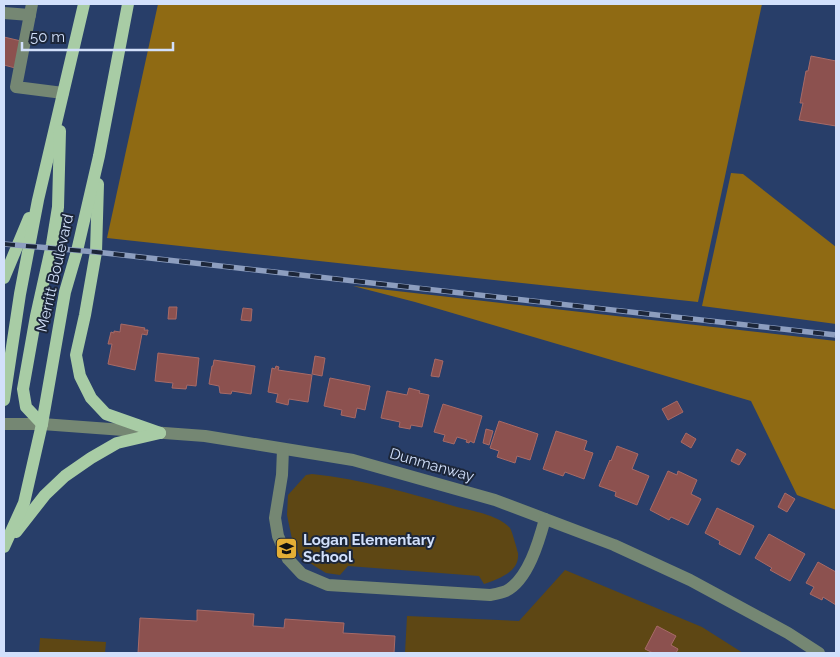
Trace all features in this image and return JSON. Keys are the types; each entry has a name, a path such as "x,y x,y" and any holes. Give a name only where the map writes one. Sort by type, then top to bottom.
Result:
{"main road":[{"name":"Merritt Boulevard","path":"4,400 20,294 38,200 84,4"},
{"name":"Merritt Boulevard","path":"4,547 24,503 42,424 65,292 99,156 128,4"},
{"path":"42,424 26,407 23,389 58,207 61,99"},
{"path":"99,156 96,252 76,355 80,374 92,398 106,414 160,433"},
{"path":"4,278 38,200"},
{"path":"4,547 45,496 65,476 117,443 160,433"}],"street":[{"path":"4,13 31,10 10,86 61,99"},
{"name":"Dunmanway","path":"4,424 42,424 205,436 353,460 495,500 614,545 690,580 819,653"},
{"path":"284,449 275,518 278,536 288,560 302,574 328,585 490,595 506,591 522,578 539,543 545,519"}],"shaded area":[{"path":"158,4 762,4 698,302 107,238"},
{"path":"731,173 743,174 836,247 836,324 702,306"},
{"path":"353,286 836,341 836,510 797,495 751,401 415,302"},
{"path":"312,474 349,479 385,487 478,512 499,520 511,530 518,553 516,565 507,574 484,584 479,576 348,566 340,575 326,573 300,557 292,539 287,515 288,495 306,475"},
{"path":"565,570 702,627 743,653 405,653 407,616 519,621"},
{"path":"40,638 106,642 105,653 39,653"}],"building":[{"path":"4,37 21,41 15,68 4,65"},
{"path":"811,56 836,61 836,126 799,120 803,103 800,103 806,71 808,71"},
{"path":"169,307 177,307 176,319 168,319"},
{"path":"243,308 252,309 251,321 241,320"},
{"path":"121,324 148,330 147,335 142,334 135,370 108,364 112,344 108,344 111,332 120,332"},
{"path":"158,353 199,358 196,386 187,385 186,389 172,388 173,383 155,381"},
{"path":"315,356 325,358 322,376 312,374"},
{"path":"435,359 443,361 439,377 431,376"},
{"path":"214,360 255,366 251,394 232,391 231,394 220,393 219,386 209,384"},
{"path":"276,366 279,367 278,370 312,375 308,402 289,399 288,405 276,402 278,394 268,392 272,368 275,369"},
{"path":"330,378 370,386 365,410 357,408 355,418 341,415 342,410 324,406"},
{"path":"409,388 429,395 422,427 411,425 410,429 399,427 400,422 381,418 387,391 407,395"},
{"path":"677,401 683,412 668,420 662,409"},
{"path":"443,404 482,416 474,443 466,442 467,440 457,437 454,444 443,441 445,435 434,432"},
{"path":"499,421 538,434 530,460 517,456 515,463 497,457 499,451 490,448"},
{"path":"486,429 493,431 489,445 483,443"},
{"path":"556,431 587,441 584,450 593,453 584,479 565,472 563,476 543,469"},
{"path":"686,433 696,439 691,448 681,442"},
{"path":"617,446 638,454 632,469 649,476 637,505 615,496 616,492 599,486"},
{"path":"737,449 746,454 739,465 731,461"},
{"path":"668,471 677,475 678,471 697,480 691,494 701,499 688,525 671,517 669,520 650,510"},
{"path":"785,493 795,499 787,512 778,507"},
{"path":"717,508 754,526 740,555 719,544 720,541 705,533"},
{"path":"769,534 805,554 790,581 770,570 772,568 755,558"},
{"path":"818,562 836,572 836,605 823,597 822,600 810,594 814,587 806,583"},
{"path":"197,610 254,614 253,626 284,628 285,619 344,623 343,633 395,636 394,653 138,653 140,618 197,621"},
{"path":"657,626 676,636 671,645 678,649 676,653 653,653 645,649"}],"railway":[{"path":"4,244 96,252 836,335"}],"place":[{"name":"Logan Elementary School","path":"287,549"}]}
